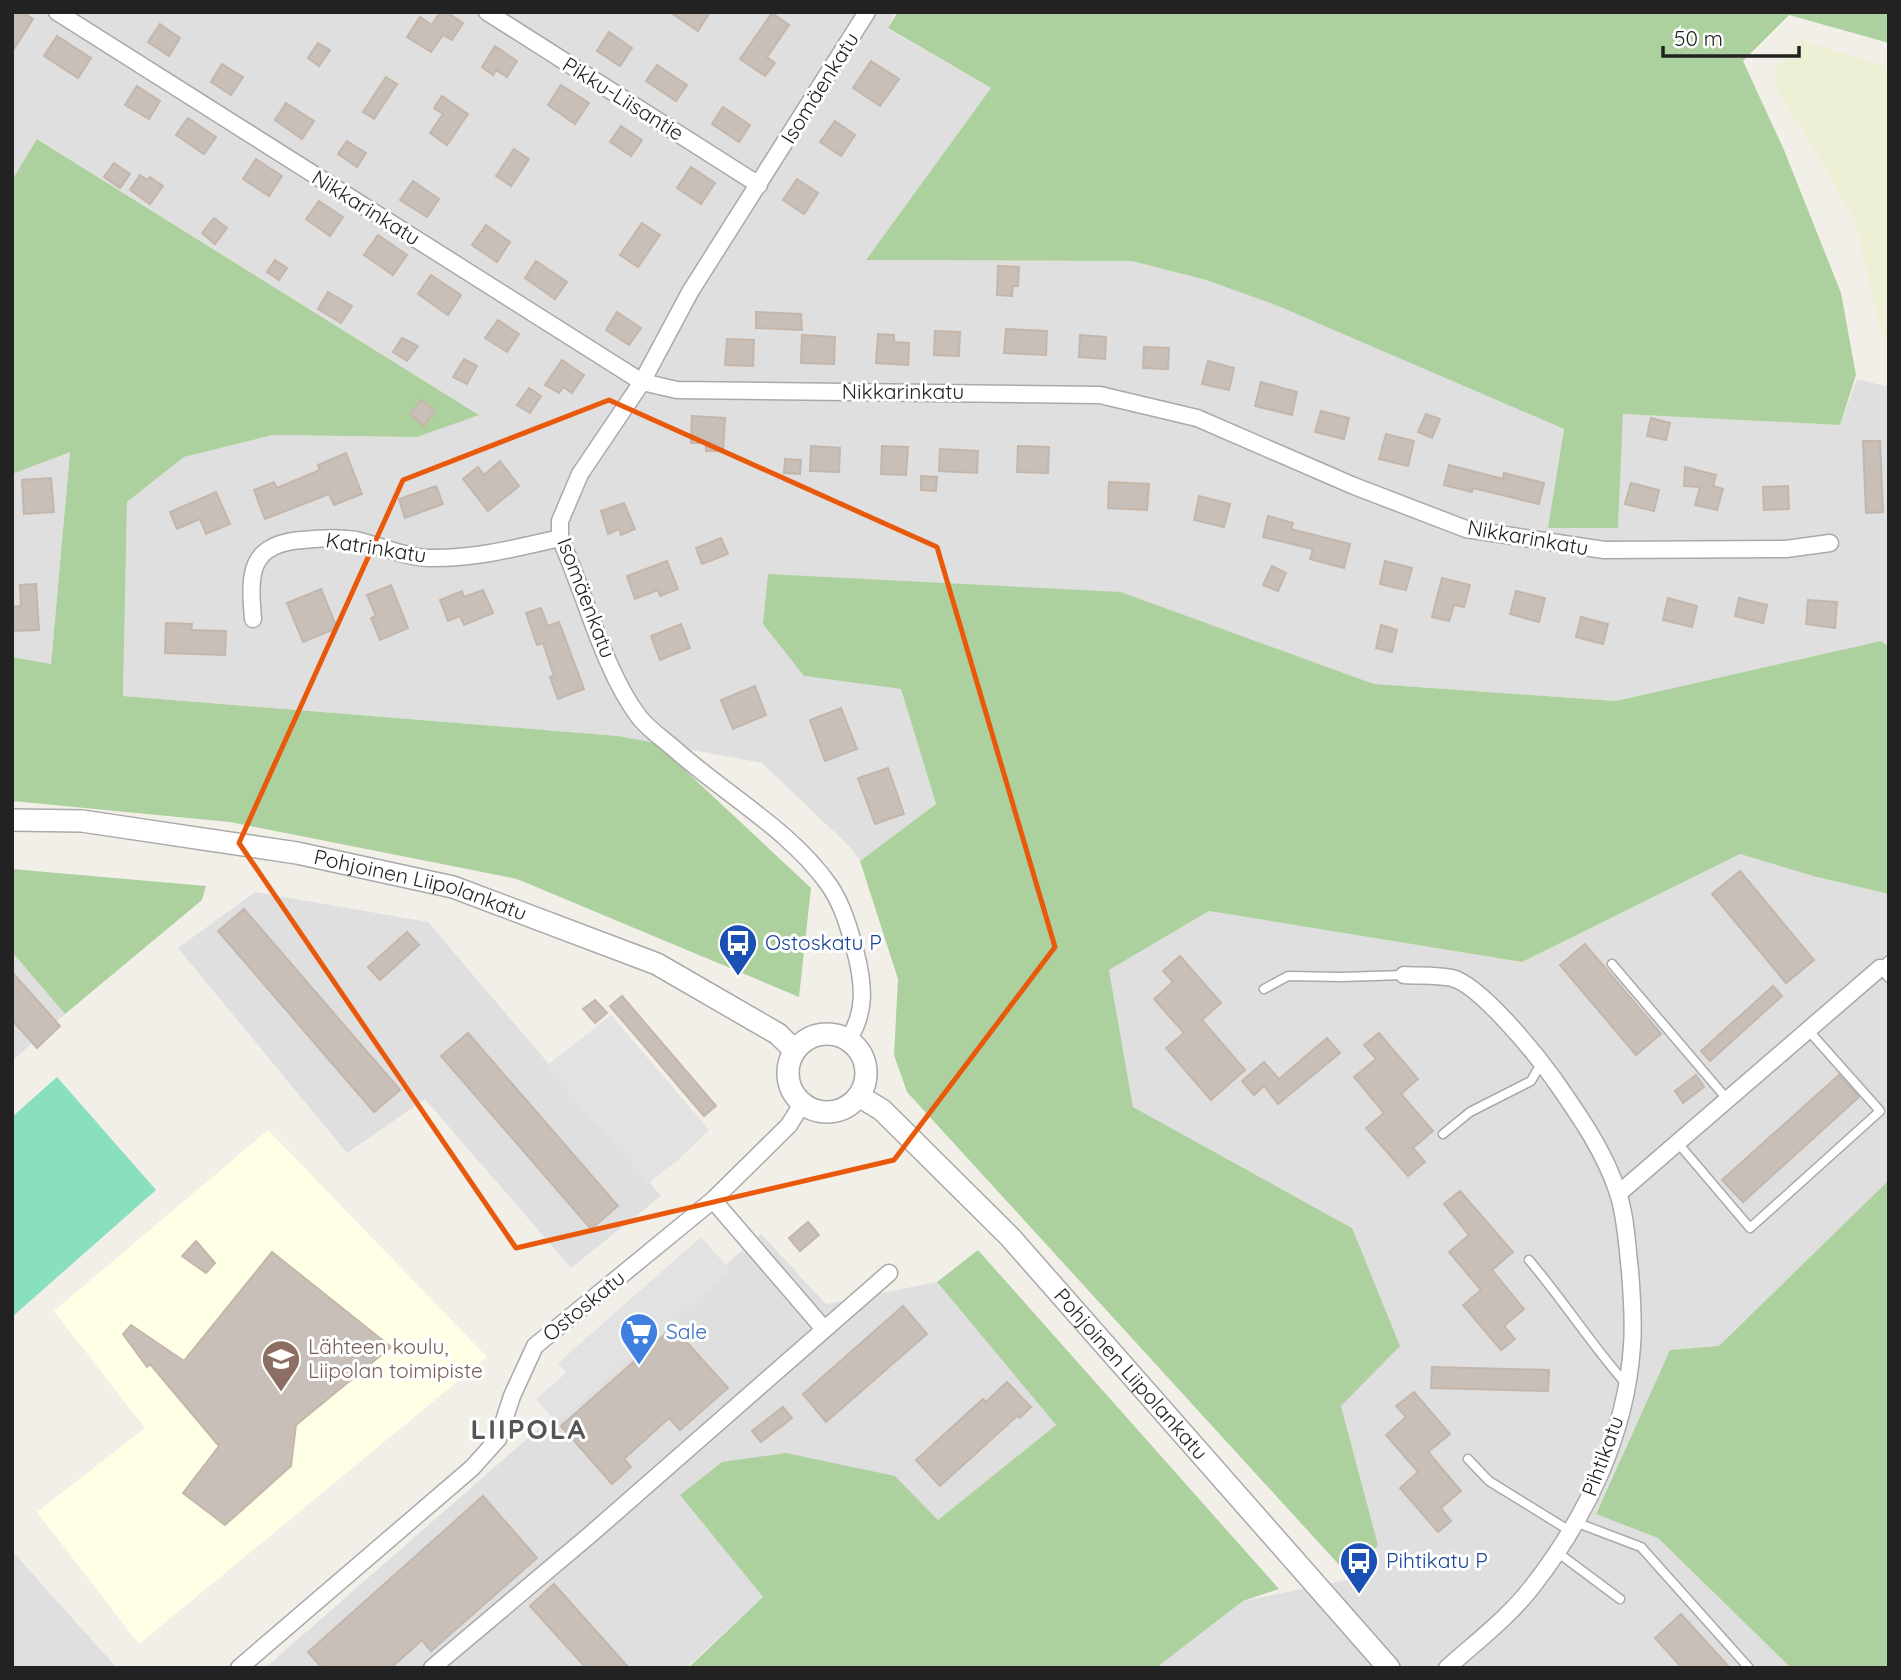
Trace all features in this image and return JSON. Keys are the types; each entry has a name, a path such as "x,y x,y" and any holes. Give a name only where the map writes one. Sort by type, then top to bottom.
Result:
{"street":[{"name":"Nikkarinkatu","path":"57,12 642,382 677,390 1101,395 1197,418 1354,486 1466,529 1604,550 1786,549 1830,543"},
{"name":"Pikku-Liisantie","path":"487,12 759,185"},
{"name":"Isomäenkatu","path":"848,1040 858,1026 862,1010 862,977 850,930 830,886 769,822 712,782 640,719 619,684 560,538 560,521 580,474 642,382 690,292 867,12"},
{"name":"Katrinkatu","path":"253,619 251,595 256,563 265,550 284,541 323,537 353,540 426,558 475,555 560,538"},
{"name":"Pohjoinen Liipolankatu","path":"12,820 82,821 297,853 453,887 657,964 778,1034 794,1050"},
{"path":"1619,1194 1807,1030 1886,968"},
{"name":"Pihtikatu","path":"1404,975 1454,978 1483,998 1542,1062 1589,1129 1619,1194 1627,1239 1633,1310 1632,1348 1626,1384 1617,1429 1604,1467 1557,1552 1521,1598 1447,1668"},
{"path":"832,1034 848,1040 865,1063 866,1077 859,1096 846,1107 833,1112 814,1111 802,1104 793,1094 788,1081 789,1063 794,1050 809,1038 832,1034"},
{"name":"Pohjoinen Liipolankatu","path":"859,1096 882,1110 1010,1237 1389,1668"},
{"name":"Ostoskatu","path":"239,1668 472,1468 498,1439 512,1396 535,1346 713,1200 789,1125 802,1104"},
{"path":"713,1200 824,1329"},
{"path":"432,1668 601,1525 889,1273"}],"lane":[{"path":"1612,964 1727,1099"},
{"path":"1264,989 1288,976 1404,975"},
{"path":"1677,1142 1750,1228 1880,1111 1807,1030"},
{"path":"1443,1134 1470,1112 1531,1081 1542,1062"},
{"path":"1529,1260 1560,1296 1591,1342 1626,1384"},
{"path":"1468,1459 1489,1481 1573,1526 1641,1547 1749,1668"},
{"path":"1557,1552 1619,1599"}],"highlighted area":[{"path":"609,400 937,547 1055,947 894,1160 516,1248 239,843 403,480"}],"shaded area":[{"path":"12,12 895,12 888,29 991,88 866,260 1132,261 1206,280 1278,306 1564,429 1549,528 1618,527 1623,414 1840,425 1857,379 1889,387 1889,647 1881,641 1616,701 1374,684 1121,592 804,676 901,689 936,804 860,861 850,847 762,763 618,736 123,696 127,502 184,457 273,435 417,437 478,414 38,139 12,180"},
{"path":"1801,40 1889,67 1889,340 1882,337 1855,221 1804,132 1775,88 1775,68"},
{"path":"70,451 51,664 12,657 12,474"},
{"path":"1740,854 1813,876 1889,894 1889,1180 1719,1347 1670,1350 1596,1513 1658,1538 1791,1668 1156,1668 1243,1601 1352,1579 1378,1545 1341,1406 1352,1228 1133,1107 1109,970 1209,911 1522,962"},
{"path":"255,892 428,922 661,1196 571,1268 425,1099 347,1153 178,948"},
{"path":"12,952 65,1014 12,1061"},
{"path":"611,1015 709,1130 678,1160 648,1183 545,1067"},
{"name":"Lähteen koulu, Liipolan toimipiste","path":"268,1130 487,1357 139,1644 37,1512 145,1428 54,1311"},
{"path":"761,1234 826,1304 937,1282 1056,1425 938,1520 895,1476 681,1495 763,1597 686,1668 265,1668"},
{"path":"701,1237 731,1271 557,1423 536,1399 566,1373 558,1363"},
{"path":"12,1551 117,1668 12,1668"}],"green space":[{"path":"898,12 1889,12 1889,43 1789,15 1743,61 1784,150 1841,293 1856,375 1840,425 1623,414 1618,528 1548,528 1564,429 1278,306 1206,280 1132,261 866,260 991,88 888,28"},
{"path":"37,139 479,415 417,437 273,435 184,457 127,502 123,696 618,736 656,743 811,888 799,997 517,879 230,822 12,801 12,657 51,664 70,452 12,474 12,180"},
{"path":"768,574 1121,592 1374,684 1616,701 1881,641 1889,647 1889,894 1813,876 1740,854 1522,962 1209,911 1109,970 1133,1107 1352,1228 1400,1346 1341,1406 1378,1545 1352,1579 907,1092 894,1055 898,979 860,861 936,804 901,689 804,676 763,624"},
{"path":"12,869 206,886 202,900 65,1014 12,952"},
{"path":"57,1077 156,1190 12,1317 12,1117"},
{"path":"1889,1180 1889,1668 1791,1668 1658,1538 1596,1514 1670,1350 1719,1346"},
{"path":"978,1250 1279,1589 1243,1601 1156,1668 688,1668 763,1597 680,1495 722,1462 786,1453 895,1476 938,1520 1056,1425 937,1282"}],"building":[{"path":"12,12 22,12 33,19 12,52"},
{"path":"440,12 446,12 463,23 452,40 443,35 431,52 407,37 420,17 432,25"},
{"path":"670,12 710,12 698,31"},
{"path":"772,13 789,25 767,57 775,63 765,76 740,59"},
{"path":"160,24 180,38 169,56 148,42"},
{"path":"609,32 632,48 620,66 597,51"},
{"path":"57,36 91,58 78,78 44,56"},
{"path":"318,43 330,50 319,66 308,58"},
{"path":"495,46 517,61 507,77 496,70 493,75 482,67"},
{"path":"871,61 899,79 880,106 853,88"},
{"path":"222,64 243,77 231,95 211,82"},
{"path":"657,65 687,85 676,101 646,81"},
{"path":"386,77 397,84 374,119 363,112"},
{"path":"561,85 589,103 575,124 548,105"},
{"path":"137,86 160,101 149,119 125,105"},
{"path":"442,96 468,114 447,145 430,133 443,114 434,108"},
{"path":"286,103 314,121 302,139 275,120"},
{"path":"723,107 750,125 739,142 712,124"},
{"path":"188,118 216,137 204,154 176,135"},
{"path":"835,121 855,135 841,156 820,142"},
{"path":"621,126 642,140 631,156 610,142"},
{"path":"347,141 366,153 357,167 338,154"},
{"path":"514,149 529,159 511,186 496,176"},
{"path":"256,159 282,176 269,196 243,179"},
{"path":"114,163 130,174 120,188 104,177"},
{"path":"691,167 715,183 701,204 677,188"},
{"path":"140,175 147,180 150,177 163,186 150,204 130,190"},
{"path":"797,179 818,193 804,214 783,200"},
{"path":"413,181 439,199 427,217 400,200"},
{"path":"319,201 343,217 330,236 306,219"},
{"path":"214,218 227,228 215,244 202,233"},
{"path":"642,223 660,235 638,267 620,255"},
{"path":"486,225 510,242 497,262 472,245"},
{"path":"378,235 407,255 393,275 364,255"},
{"path":"275,260 287,268 279,280 267,272"},
{"path":"536,261 567,282 555,299 525,278"},
{"path":"998,266 1019,267 1018,286 1013,286 1012,296 997,295"},
{"path":"431,275 461,295 448,315 418,294"},
{"path":"328,292 352,306 341,323 318,309"},
{"path":"617,312 641,328 629,345 606,330"},
{"path":"756,312 801,314 802,330 756,328"},
{"path":"498,320 519,334 507,352 485,338"},
{"path":"1006,329 1047,331 1046,355 1004,353"},
{"path":"935,331 960,332 959,356 934,355"},
{"path":"878,334 894,335 894,342 909,343 908,365 876,363"},
{"path":"802,335 835,337 834,364 801,363"},
{"path":"1080,335 1106,337 1105,359 1079,357"},
{"path":"402,338 418,346 407,361 393,352"},
{"path":"727,339 754,340 753,366 725,365"},
{"path":"1144,347 1169,348 1168,369 1143,368"},
{"path":"464,359 477,366 467,384 453,377"},
{"path":"562,360 584,375 572,393 563,387 559,393 545,385"},
{"path":"1208,361 1234,368 1229,390 1202,384"},
{"path":"1261,382 1297,392 1292,415 1255,406"},
{"path":"529,388 541,396 530,413 517,405"},
{"path":"421,400 435,411 424,426 410,414"},
{"path":"1321,411 1349,418 1344,439 1315,432"},
{"path":"1426,414 1440,419 1432,438 1418,432"},
{"path":"692,416 725,418 723,451 706,451 706,443 691,443"},
{"path":"1651,418 1670,423 1666,440 1647,436"},
{"path":"1386,434 1414,441 1408,466 1379,459"},
{"path":"1863,441 1880,441 1883,512 1866,513"},
{"path":"811,446 840,448 839,472 810,471"},
{"path":"882,446 908,447 906,475 881,474"},
{"path":"1018,446 1049,447 1048,473 1017,472"},
{"path":"940,449 978,451 977,473 939,471"},
{"path":"346,453 362,494 334,505 329,494 265,519 254,490 274,482 277,488 320,470 318,465"},
{"path":"785,459 801,460 800,474 784,473"},
{"path":"500,461 519,486 488,511 463,479 478,467 484,475"},
{"path":"1449,465 1503,479 1504,473 1544,483 1539,504 1473,488 1472,492 1444,485"},
{"path":"1685,467 1716,475 1713,486 1723,489 1717,510 1695,505 1700,487 1684,486"},
{"path":"921,476 937,477 936,491 921,490"},
{"path":"51,478 54,512 24,514 22,480"},
{"path":"1109,482 1149,484 1147,510 1108,508"},
{"path":"1631,483 1659,490 1654,511 1625,504"},
{"path":"436,486 443,504 405,518 399,499"},
{"path":"1788,486 1789,509 1764,510 1763,487"},
{"path":"216,492 230,524 206,534 200,519 177,529 170,512"},
{"path":"1199,496 1230,504 1224,527 1194,520"},
{"path":"624,503 635,529 621,535 619,529 608,534 601,511"},
{"path":"1268,516 1293,523 1291,529 1350,544 1344,568 1310,559 1313,549 1263,537"},
{"path":"721,538 728,554 702,564 696,548"},
{"path":"667,561 678,589 660,596 658,590 635,599 627,576"},
{"path":"1385,561 1412,568 1406,590 1380,584"},
{"path":"1272,566 1286,573 1278,591 1263,585"},
{"path":"1442,578 1470,585 1464,607 1454,605 1449,621 1432,617"},
{"path":"36,584 39,630 12,631 12,607 21,606 20,585"},
{"path":"391,585 408,628 380,640 371,618 376,616 367,595"},
{"path":"321,589 337,628 303,642 287,603"},
{"path":"483,590 493,613 464,625 460,616 448,621 440,600 462,591 464,597"},
{"path":"1516,591 1545,598 1539,622 1510,614"},
{"path":"1668,598 1697,606 1692,627 1663,620"},
{"path":"1739,598 1767,605 1763,623 1735,616"},
{"path":"1808,600 1837,602 1835,628 1806,624"},
{"path":"541,608 548,626 559,622 584,689 558,699 543,643 537,645 526,613"},
{"path":"1581,617 1608,624 1603,644 1576,637"},
{"path":"166,623 192,624 191,630 226,631 225,655 165,653"},
{"path":"681,624 690,648 660,660 651,636"},
{"path":"1381,625 1397,630 1392,652 1376,648"},
{"path":"755,686 766,715 733,729 721,700"},
{"path":"841,708 857,749 825,761 810,720"},
{"path":"888,768 904,814 875,824 858,778"},
{"path":"1740,871 1814,960 1786,983 1712,894"},
{"path":"244,909 400,1090 374,1112 218,931"},
{"path":"407,932 419,945 380,980 368,967"},
{"path":"1585,944 1661,1034 1636,1055 1560,965"},
{"path":"1180,956 1221,1003 1202,1020 1245,1070 1211,1100 1166,1048 1184,1033 1154,999 1173,982 1163,971"},
{"path":"12,972 60,1026 37,1048 12,1020"},
{"path":"1773,986 1782,996 1710,1061 1701,1051"},
{"path":"622,996 716,1106 704,1116 610,1006"},
{"path":"595,1000 607,1013 595,1023 583,1009"},
{"path":"468,1033 618,1206 591,1229 441,1056"},
{"path":"1379,1033 1418,1079 1401,1094 1433,1131 1413,1148 1425,1162 1408,1176 1366,1128 1384,1113 1354,1077 1376,1059 1364,1045"},
{"path":"1327,1038 1340,1053 1278,1104 1264,1086 1254,1095 1242,1081 1264,1062 1279,1079"},
{"path":"1696,1075 1704,1087 1683,1103 1675,1091"},
{"path":"1839,1075 1859,1097 1743,1202 1722,1180"},
{"path":"1460,1191 1513,1252 1492,1270 1524,1309 1504,1326 1515,1339 1501,1350 1463,1305 1481,1290 1449,1252 1469,1235 1444,1204"},
{"path":"808,1222 819,1235 800,1251 789,1238"},
{"path":"196,1241 215,1263 206,1273 182,1256"},
{"path":"272,1252 391,1347 296,1425 291,1466 225,1525 183,1493 219,1446 150,1364 147,1367 123,1334 131,1325 184,1361"},
{"path":"903,1306 927,1334 826,1422 803,1394"},
{"path":"673,1327 728,1388 680,1430 669,1418 624,1459 631,1467 612,1484 561,1426"},
{"path":"1432,1367 1549,1370 1548,1391 1431,1388"},
{"path":"1007,1382 1031,1407 1020,1418 1017,1416 940,1486 916,1460 983,1399 986,1402"},
{"path":"1414,1392 1450,1434 1428,1452 1461,1491 1441,1508 1451,1521 1438,1532 1400,1488 1418,1472 1386,1435 1406,1417 1396,1406"},
{"path":"783,1407 792,1418 761,1442 752,1431"},
{"path":"483,1496 537,1558 431,1651 422,1640 391,1668 322,1668 308,1652"},
{"path":"554,1584 629,1668 586,1668 530,1606"},
{"path":"1681,1614 1730,1668 1682,1668 1655,1638"}],"place":[{"name":"Ostoskatu P","path":"738,977"},
{"name":"Sale","path":"639,1366"},
{"name":"Lähteen koulu, Liipolan toimipiste","path":"281,1393"},
{"name":"Pihtikatu P","path":"1359,1595"}],"district":[{"name":"LIIPOLA","path":"529,1429"}]}
